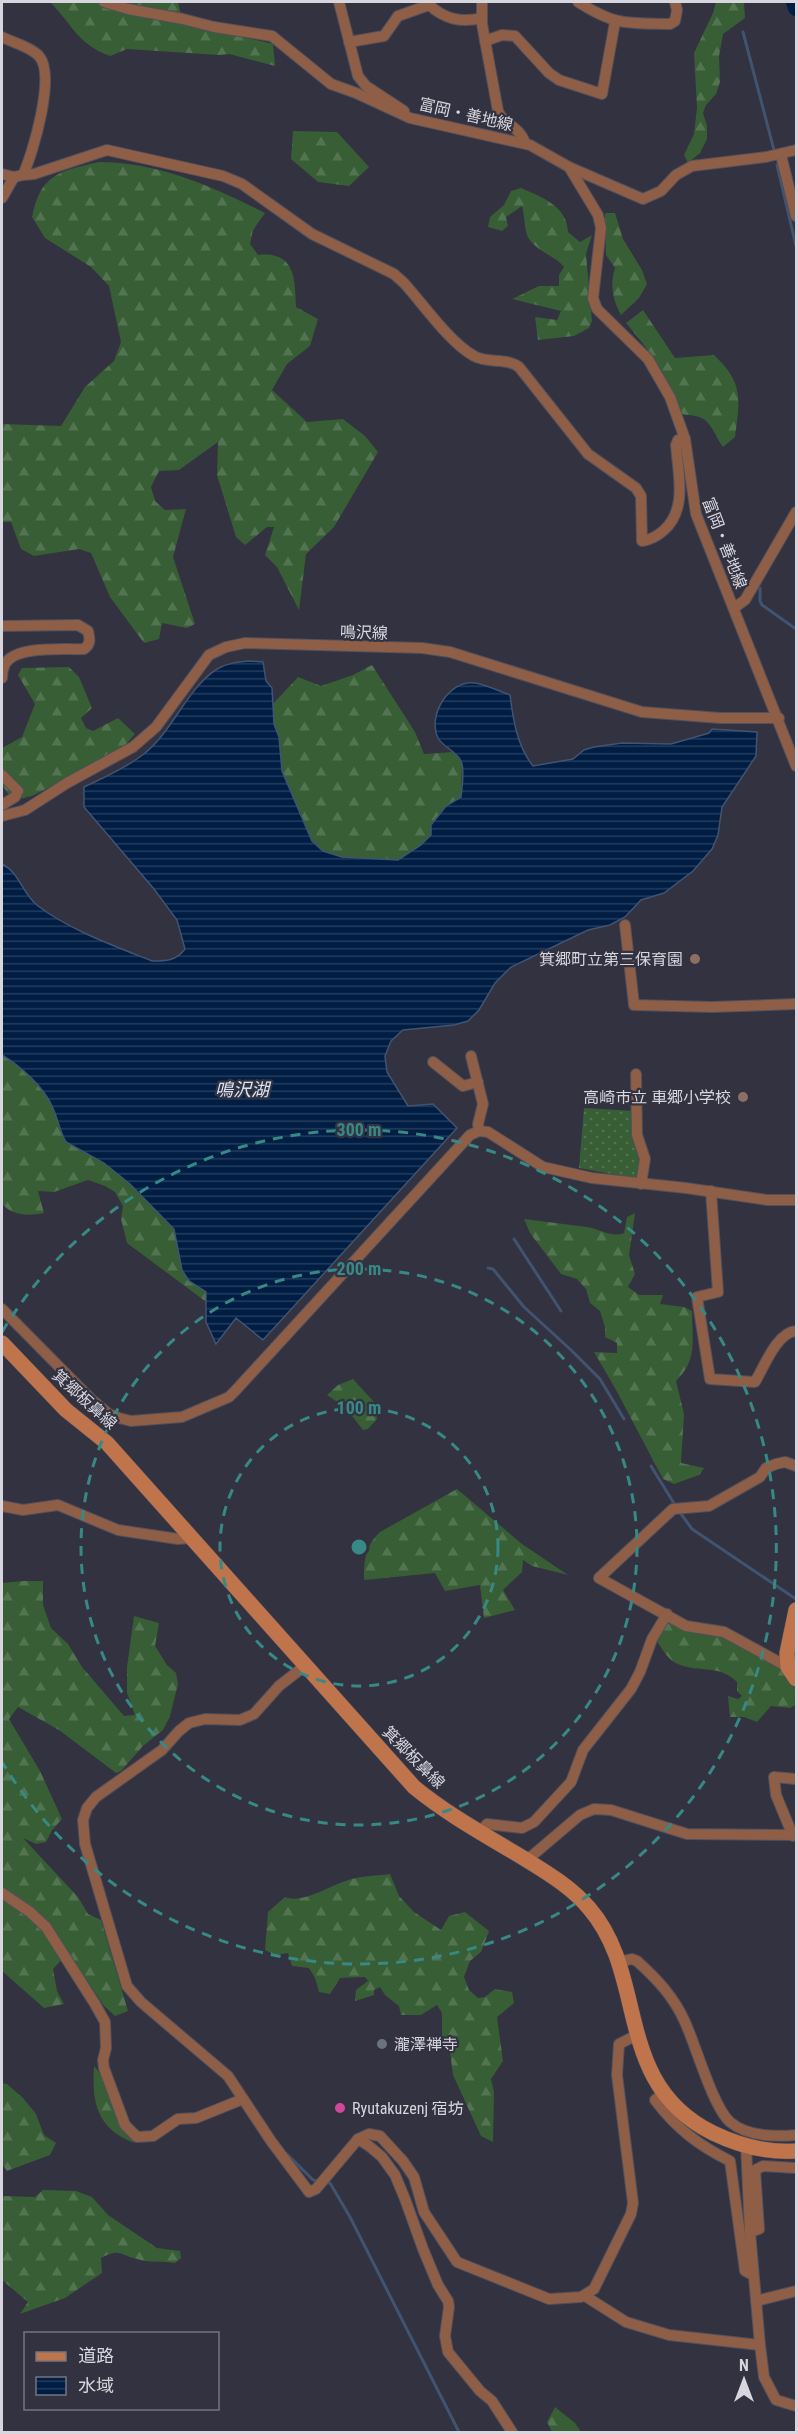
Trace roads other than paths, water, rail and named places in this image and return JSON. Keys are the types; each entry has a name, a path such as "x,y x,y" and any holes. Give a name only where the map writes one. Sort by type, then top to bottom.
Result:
{"main road":[{"name":"箕郷板鼻線","path":"2,1343 66,1410 107,1443 414,1787 480,1832 564,1883 590,1909 609,1937 647,2063 675,2106 695,2122 722,2137 770,2150 796,2151"},
{"path":"792,1673 788,1644 796,1610"}],"street":[{"path":"104,2 214,27 272,36 331,84 410,118"},
{"name":"富岡・善地線","path":"339,2 358,76 366,86 399,107 410,118 525,143 569,167 598,215 601,228 593,298 597,309 648,359 670,397 685,439 691,496 696,514 779,718 796,766"},
{"path":"482,2 485,41 500,116 521,133 525,143"},
{"path":"578,2 615,22 670,24 675,21 677,10 675,2"},
{"path":"349,42 384,36 398,16 429,5 442,16 456,20 482,18"},
{"path":"485,41 502,35 514,36 549,73 559,80 602,94 615,22"},
{"path":"2,37 38,55 44,67 43,103 32,155 2,198"},
{"path":"2,174 19,176 34,174 107,150 223,176 242,184 312,234 394,274 467,352 481,359 509,362 519,366 588,454 636,488 641,496 642,541 656,537 666,529 678,508 676,445 678,440 685,439"},
{"path":"569,167 643,199 661,191 676,175 692,166 796,150"},
{"path":"781,154 796,216"},
{"path":"734,608 745,600 796,512"},
{"path":"2,626 78,624 88,631 90,639 89,645 84,649 27,651 13,656 5,664 2,678"},
{"name":"鳴沢線","path":"2,816 25,810 133,747 156,727 208,655 226,647 245,644 422,648 441,651 642,712 720,718 779,718"},
{"path":"2,775 18,791 15,797 2,805"},
{"path":"625,925 634,1005 712,1007 796,1004"},
{"path":"471,1056 483,1104 478,1131"},
{"path":"433,1062 463,1086 478,1082"},
{"path":"636,1074 637,1135 645,1159 641,1184"},
{"path":"2,1309 91,1399 109,1414 131,1421 182,1417 229,1397 470,1135 478,1131 488,1132 543,1167 592,1178 711,1191 767,1200 796,1200"},
{"path":"711,1191 718,1292 698,1297 710,1378 755,1382 780,1339 796,1331"},
{"path":"792,1673 724,1632 686,1626 599,1578 673,1509 709,1506 760,1477 766,1468 785,1462 796,1466"},
{"path":"2,1506 23,1510 58,1505 118,1530 191,1539"},
{"path":"480,1832 487,1824 522,1828 534,1822 571,1782 583,1750 631,1689 652,1639 667,1614"},
{"path":"306,1665 279,1686 258,1711 247,1718 205,1719 184,1726 162,1750 96,1797 87,1808 83,1820 85,1845 127,1986 141,2002 228,2076 271,2141 309,2192 316,2189 358,2139 369,2134 380,2136 414,2177 424,2212 457,2262 549,2299 585,2296 594,2289 631,2214 633,2202 617,2075 617,2052 619,2044 637,2035"},
{"path":"527,1860 580,1815 594,1809 611,1810 687,1834 795,1835 776,1795 774,1777 796,1779"},
{"path":"2,1893 30,1912 46,1927 105,2022 104,2068 125,2125 132,2133 142,2137 153,2136 178,2119 196,2118 243,2099"},
{"path":"618,1962 632,1959 637,1961 672,1997 694,2042 718,2103 729,2121 750,2132 765,2135 796,2135"},
{"path":"665,2092 655,2100 670,2119 694,2141 730,2161 745,2271 753,2275"},
{"path":"358,2139 382,2157 395,2175 438,2285 448,2301 445,2336 448,2352 480,2391 492,2401 512,2433"},
{"path":"746,2145 753,2275 764,2377 772,2396 780,2402 796,2406"},
{"path":"750,2232 759,2229 755,2170 763,2166 796,2168"},
{"path":"756,2301 796,2291"},
{"path":"585,2296 626,2322 669,2335 760,2345"}],"water":[{"name":"鳴沢湖","path":"237,662 263,662 266,681 272,688 274,724 279,737 282,771 312,841 323,851 342,857 398,860 421,845 431,835 431,825 446,806 461,797 463,779 461,761 438,738 435,720 438,710 449,693 465,683 479,684 510,695 519,741 533,766 573,759 584,750 594,747 622,743 671,744 709,733 712,729 757,732 756,756 722,807 718,835 712,849 693,871 664,893 641,900 625,917 610,925 588,930 511,967 495,983 479,1010 468,1021 454,1025 403,1030 391,1041 385,1056 387,1072 408,1106 433,1104 457,1128 263,1340 236,1318 216,1344 206,1322 206,1292 189,1281 182,1270 174,1229 130,1184 104,1163 66,1142 52,1106 43,1091 23,1071 2,1055 2,864 13,873 28,896 38,906 64,923 152,961 178,956 185,949 177,920 154,889 84,807 84,787 128,765 152,747 196,688 217,669"}],"waterway":[{"path":"794,2 796,8"},
{"path":"743,32 774,150"},
{"path":"777,165 796,246"},
{"path":"760,588 762,605 796,629"},
{"path":"514,1239 561,1311"},
{"path":"488,1268 493,1269 524,1307 600,1379 624,1419"},
{"path":"651,1466 675,1505"},
{"path":"679,1511 692,1529 796,1599"},
{"path":"287,2154 313,2180 318,2181"},
{"path":"324,2182 330,2183 350,2217 459,2432"}],"place":[{"name":"箕郷町立第三保育園","path":"695,959"},
{"name":"高崎市立 車郷小学校","path":"743,1097"},
{"name":"瀧澤禅寺","path":"382,2044"},
{"name":"Ryutakuzenj 宿坊","path":"340,2108"}]}
